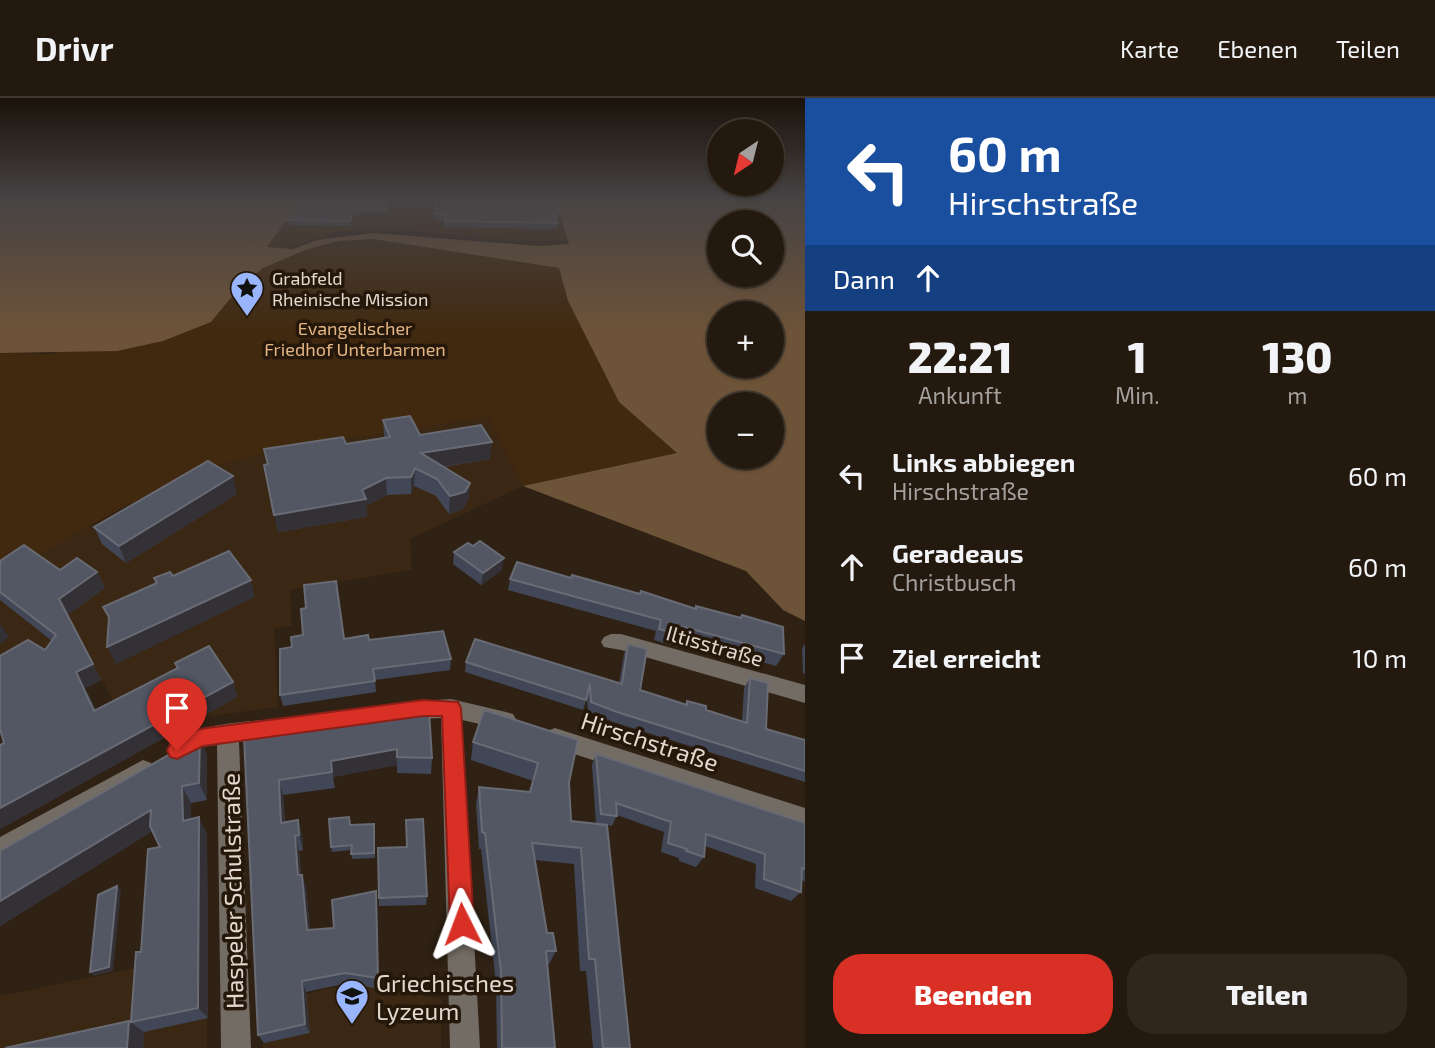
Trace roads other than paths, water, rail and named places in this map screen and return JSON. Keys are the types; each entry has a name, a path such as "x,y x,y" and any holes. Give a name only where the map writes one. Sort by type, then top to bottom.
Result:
{"street":[{"name":"Iltisstraße","path":"611,642 621,642 805,694"},
{"name":"Hirschstraße","path":"384,713 423,708 478,712 805,819"},
{"path":"451,708 465,1048"},
{"path":"0,850 199,738 293,726"},
{"name":"Haspeler Schulstraße","path":"228,734 236,1048"}],"place":[{"name":"Grabfeld Rheinische Mission","path":"247,318"},
{"name":"Griechisches Lyzeum","path":"352,1026"}],"park label":[{"name":"Evangelischer Friedhof Unterbarmen","path":"355,338"}]}
